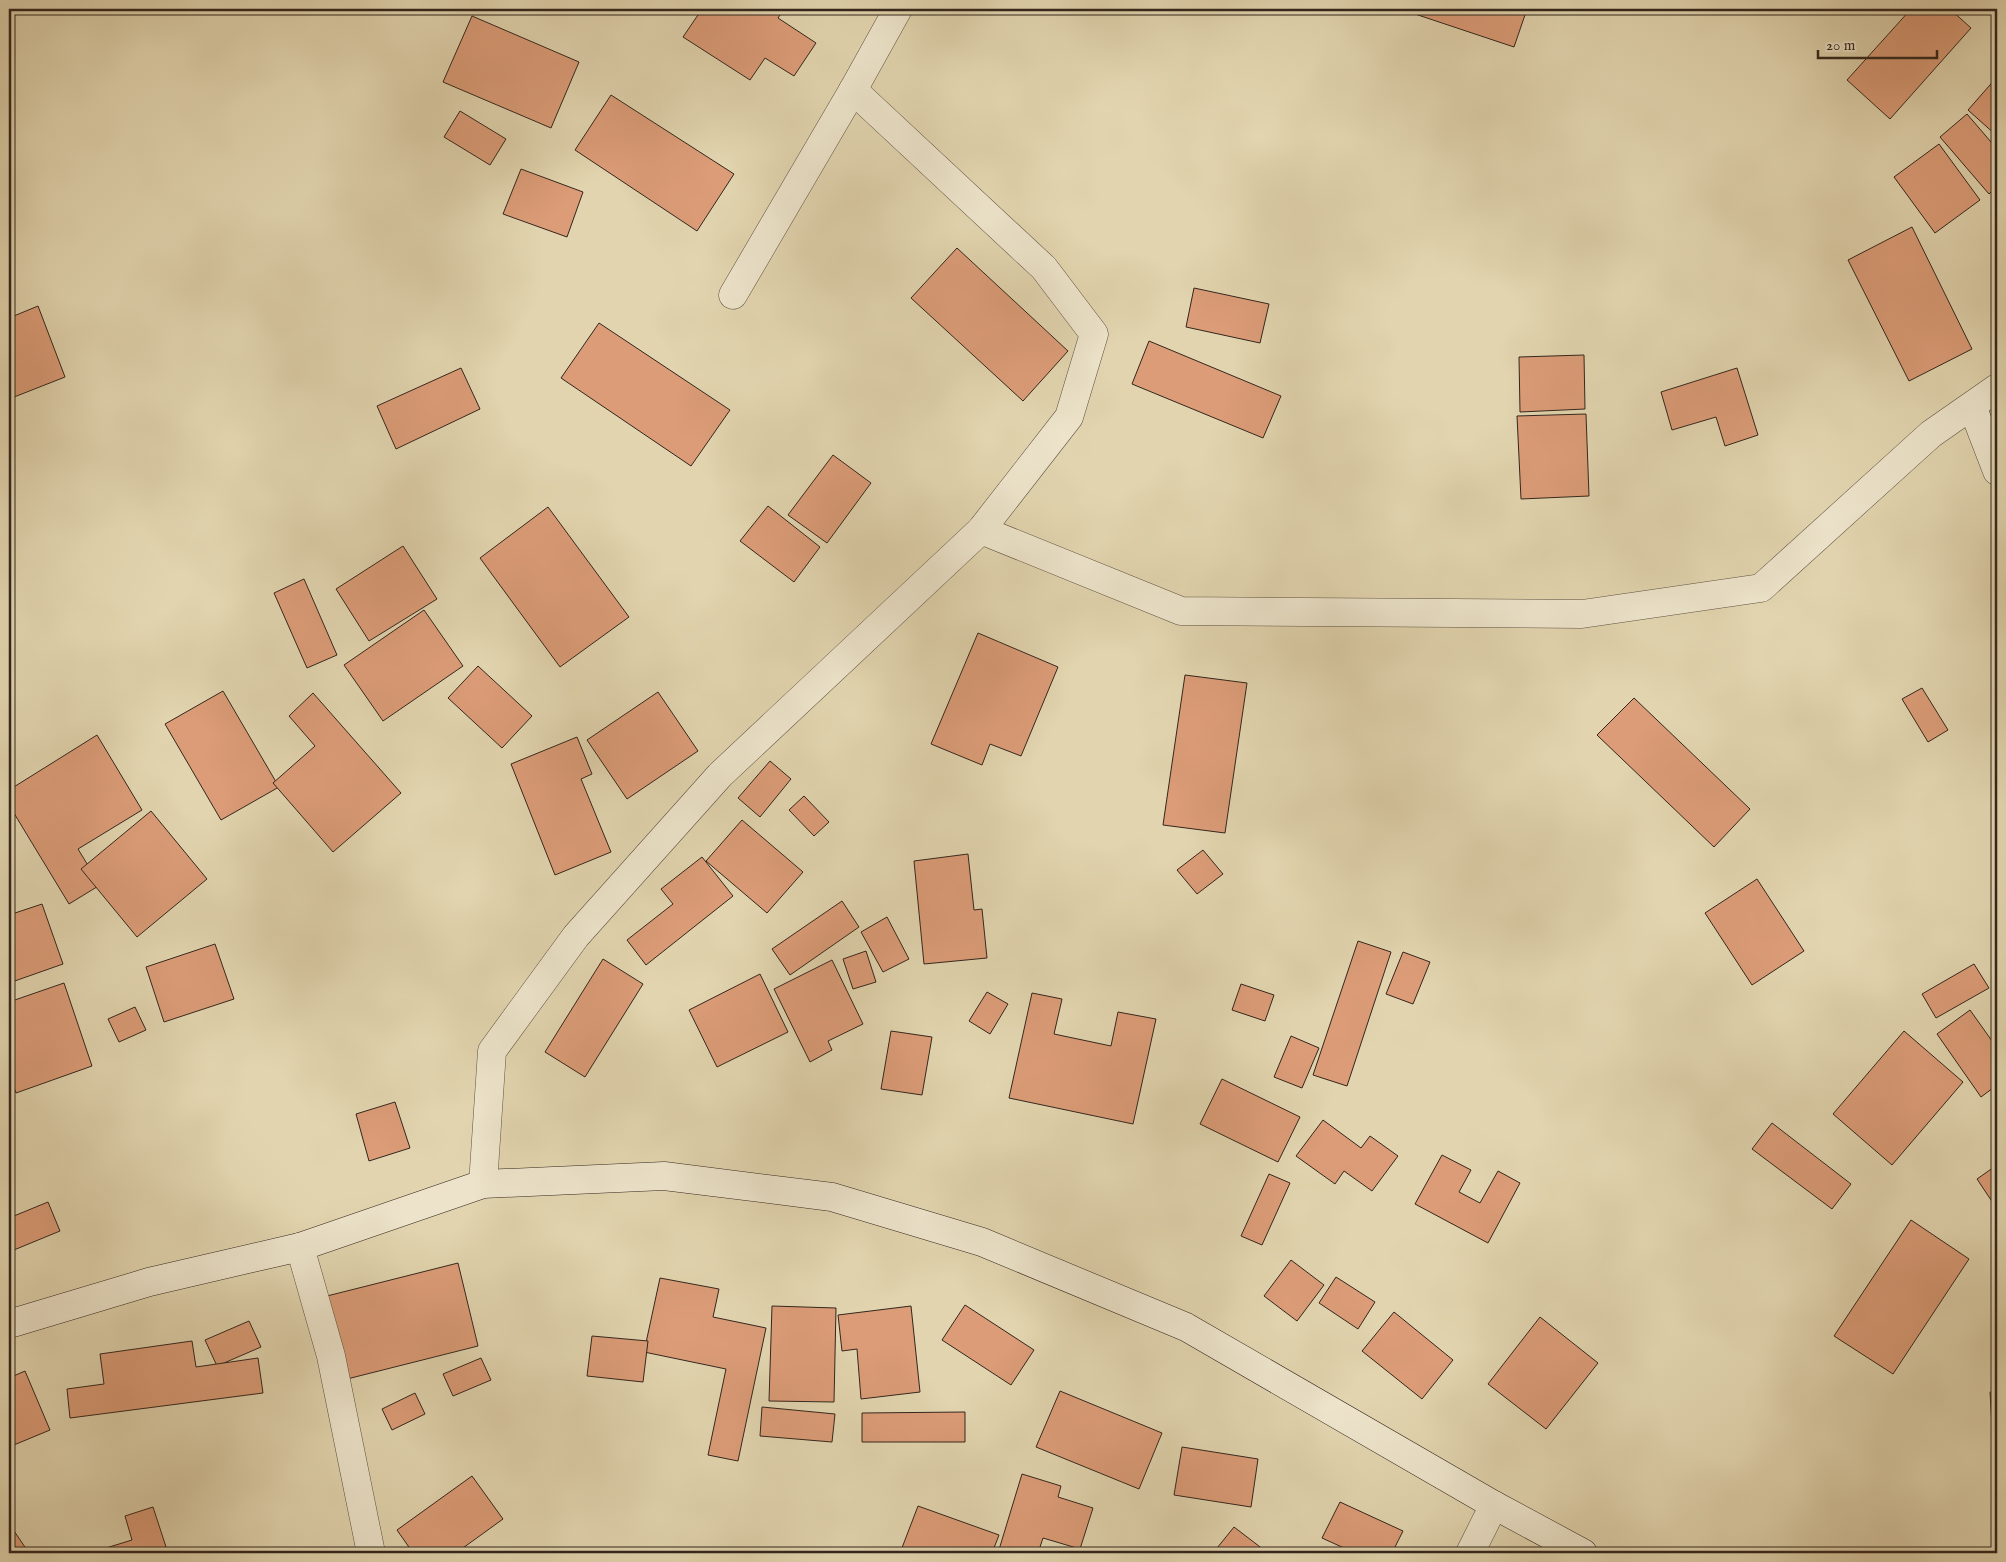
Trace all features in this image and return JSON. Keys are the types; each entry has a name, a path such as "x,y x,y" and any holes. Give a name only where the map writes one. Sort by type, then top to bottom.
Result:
{"street":[{"path":"733,295 854,90 898,9"},
{"path":"482,1184 492,1051 576,936 720,775 981,530 1069,417 1094,334 1044,268 854,90"},
{"path":"981,530 1181,611 1582,614 1761,588 1931,434 1997,388"},
{"path":"1972,406 1997,471"},
{"path":"9,1324 149,1282 300,1247 482,1184 664,1176 832,1197 982,1242 1186,1327 1494,1505 1583,1553"},
{"path":"300,1247 331,1356 371,1553"},
{"path":"1470,1553 1494,1505"}],"building":[{"path":"702,9 784,9 778,18 816,43 794,76 765,58 750,80 683,37"},
{"path":"1410,9 1527,9 1514,47 1409,12"},
{"path":"1911,9 1950,9 1971,28 1890,119 1847,80"},
{"path":"472,16 579,62 551,128 443,82"},
{"path":"1997,77 1997,136 1968,110"},
{"path":"611,95 734,174 697,231 575,150"},
{"path":"460,111 506,139 490,165 444,137"},
{"path":"1967,114 1997,149 1997,186 1989,194 1940,137"},
{"path":"1939,144 1980,200 1935,233 1894,177"},
{"path":"521,169 583,192 567,237 503,214"},
{"path":"1912,227 1972,349 1909,381 1848,260"},
{"path":"957,248 1068,351 1023,401 911,298"},
{"path":"1194,288 1269,304 1260,343 1186,327"},
{"path":"38,306 65,377 9,399 9,318"},
{"path":"599,323 730,410 691,466 561,378"},
{"path":"1149,341 1281,396 1263,438 1132,384"},
{"path":"1584,355 1585,409 1520,412 1519,357"},
{"path":"461,368 480,409 396,449 377,406"},
{"path":"1737,368 1758,435 1725,446 1716,417 1672,430 1661,392"},
{"path":"1586,414 1589,496 1521,499 1517,416"},
{"path":"833,455 871,483 827,543 788,515"},
{"path":"768,506 820,547 794,582 740,541"},
{"path":"548,507 629,617 560,667 480,558"},
{"path":"403,546 437,599 369,641 336,589"},
{"path":"304,579 337,655 307,668 274,593"},
{"path":"424,610 463,666 383,721 344,665"},
{"path":"978,633 1058,667 1021,756 990,744 982,765 931,744"},
{"path":"478,666 532,716 502,748 448,698"},
{"path":"1185,675 1247,683 1225,833 1163,825"},
{"path":"1922,688 1948,730 1928,742 1902,699"},
{"path":"223,691 279,787 221,820 165,724"},
{"path":"658,692 698,751 627,799 587,740"},
{"path":"313,693 401,793 333,852 273,783 315,746 289,716"},
{"path":"1634,698 1750,809 1714,847 1597,735"},
{"path":"97,735 142,810 78,849 100,885 69,904 9,805 9,790"},
{"path":"577,737 592,774 581,779 611,852 555,875 511,764"},
{"path":"770,761 791,779 760,817 738,798"},
{"path":"804,796 829,822 814,836 789,810"},
{"path":"151,811 207,879 137,937 81,869"},
{"path":"742,820 803,872 767,913 706,861"},
{"path":"1203,850 1223,874 1197,894 1177,870"},
{"path":"968,854 974,910 982,909 987,958 924,964 914,861"},
{"path":"702,857 733,896 646,965 627,940 673,904 661,889"},
{"path":"1757,879 1804,951 1752,985 1705,913"},
{"path":"842,901 859,927 790,975 772,949"},
{"path":"42,904 63,964 9,983 9,915"},
{"path":"887,917 909,959 883,972 861,932"},
{"path":"1358,941 1391,952 1347,1086 1313,1075"},
{"path":"215,944 234,999 164,1022 146,967"},
{"path":"866,951 876,982 853,989 843,959"},
{"path":"1403,952 1430,962 1413,1004 1386,994"},
{"path":"603,959 643,984 585,1077 545,1052"},
{"path":"832,960 863,1024 828,1041 832,1050 810,1062 774,989"},
{"path":"1974,964 1989,988 1936,1018 1922,994"},
{"path":"760,974 788,1032 717,1067 689,1010"},
{"path":"64,983 92,1066 16,1093 9,1073 9,1002"},
{"path":"1241,984 1274,995 1265,1021 1232,1010"},
{"path":"987,992 1008,1004 990,1034 969,1021"},
{"path":"1032,993 1062,999 1054,1034 1111,1046 1118,1012 1156,1019 1133,1124 1009,1098"},
{"path":"135,1007 146,1030 119,1042 108,1019"},
{"path":"1970,1010 1997,1048 1997,1085 1981,1097 1937,1034"},
{"path":"891,1031 932,1037 922,1095 881,1089"},
{"path":"1904,1031 1963,1082 1892,1165 1833,1114"},
{"path":"1291,1036 1319,1048 1302,1088 1274,1077"},
{"path":"1222,1079 1300,1117 1278,1162 1200,1124"},
{"path":"395,1102 410,1148 369,1161 356,1114"},
{"path":"1323,1120 1361,1148 1370,1136 1398,1156 1372,1191 1344,1171 1335,1184 1296,1156"},
{"path":"1772,1123 1851,1184 1832,1209 1752,1149"},
{"path":"1442,1155 1471,1170 1459,1192 1480,1203 1498,1171 1520,1183 1488,1243 1415,1204"},
{"path":"1997,1165 1997,1209 1977,1179"},
{"path":"1269,1174 1290,1183 1262,1245 1241,1236"},
{"path":"48,1202 60,1231 9,1252 9,1218"},
{"path":"1911,1220 1969,1259 1893,1374 1834,1336"},
{"path":"1291,1260 1324,1285 1297,1321 1264,1296"},
{"path":"458,1263 478,1346 347,1379 327,1296"},
{"path":"1336,1277 1375,1302 1358,1329 1319,1303"},
{"path":"660,1278 719,1289 713,1317 766,1328 738,1461 708,1455 726,1369 644,1352"},
{"path":"965,1305 1034,1350 1011,1385 942,1340"},
{"path":"772,1306 836,1308 834,1402 769,1401"},
{"path":"911,1306 920,1392 861,1399 857,1349 842,1351 838,1315"},
{"path":"1394,1312 1453,1360 1422,1399 1362,1351"},
{"path":"1540,1317 1598,1363 1546,1429 1488,1384"},
{"path":"249,1321 261,1347 217,1366 205,1340"},
{"path":"592,1336 648,1341 643,1382 587,1376"},
{"path":"192,1341 196,1367 258,1358 263,1393 70,1418 67,1389 104,1384 100,1354"},
{"path":"481,1358 491,1380 453,1396 443,1374"},
{"path":"25,1371 50,1430 9,1447 9,1378"},
{"path":"1060,1391 1162,1433 1139,1489 1036,1447"},
{"path":"1990,1392 1997,1392 1996,1493"},
{"path":"415,1393 425,1414 392,1430 382,1409"},
{"path":"762,1407 835,1414 832,1442 760,1436"},
{"path":"965,1412 965,1442 862,1442 862,1413"},
{"path":"1182,1447 1258,1459 1251,1507 1174,1495"},
{"path":"1022,1474 1061,1486 1058,1497 1093,1508 1080,1549 1043,1538 1038,1553 998,1553"},
{"path":"472,1476 503,1519 456,1553 413,1553 397,1530"},
{"path":"1340,1502 1403,1531 1392,1553 1355,1553 1322,1538"},
{"path":"918,1506 999,1535 992,1553 900,1553"},
{"path":"153,1507 168,1553 93,1552 132,1540 125,1516"},
{"path":"10,1525 29,1553 9,1553"},
{"path":"1234,1527 1268,1553 1213,1553"}]}
